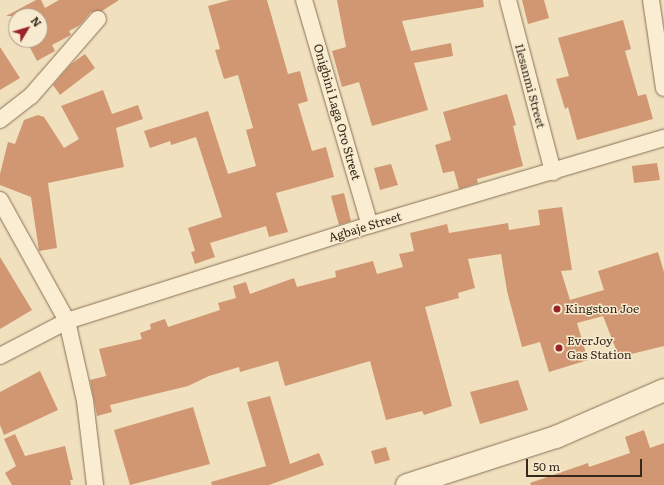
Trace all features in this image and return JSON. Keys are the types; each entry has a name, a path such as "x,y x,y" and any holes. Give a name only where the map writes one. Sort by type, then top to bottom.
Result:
{"main road":[{"path":"407,485 549,439 664,390"}],"street":[{"name":"Onigbini Laga Oro Street","path":"304,0 370,225"},
{"name":"Ilesanmi Street","path":"508,0 553,172"},
{"path":"650,0 662,63 664,88"},
{"path":"0,120 31,96 98,19"},
{"name":"Agbaje Street","path":"0,356 67,321 370,225 664,138"},
{"path":"0,200 67,321 85,401 94,485"}],"building":[{"path":"36,0 41,0 45,8 21,8"},
{"path":"59,0 119,0 102,11 91,12 80,25 69,31 71,35 52,45 55,51 37,61 30,48 48,48 48,8 45,8"},
{"path":"230,0 267,0 288,74 300,71 308,101 298,104 312,151 326,147 334,177 276,193 288,232 269,237 266,226 210,243 215,257 195,264 191,252 195,251 188,228 222,217 196,137 171,145 170,141 150,148 144,131 208,111 228,174 256,166 246,130 253,128 238,75 224,79 215,50 220,49 208,6"},
{"path":"337,0 483,0 484,7 402,21 411,51 451,43 453,56 414,63 428,110 372,126 359,82 342,87 332,51 346,47"},
{"path":"522,0 544,0 549,18 528,24"},
{"path":"623,20 631,49 625,51 638,96 646,94 653,119 577,140 568,107 565,109 556,79 569,76 558,38"},
{"path":"0,47 20,78 0,90"},
{"path":"85,54 95,68 60,95 53,85 71,64"},
{"path":"103,90 112,114 138,105 143,119 116,128 124,167 48,183 57,248 39,251 31,197 0,185 0,174 8,142 15,144 24,120 38,115 44,117 64,148 79,139 61,106"},
{"path":"507,94 516,125 513,126 523,166 477,179 478,183 459,189 454,171 443,173 435,145 451,140 443,112"},
{"path":"657,163 660,180 634,183 632,166"},
{"path":"391,164 398,185 380,190 374,168"},
{"path":"344,193 351,221 339,225 331,196"},
{"path":"562,207 572,270 561,271 570,300 604,290 598,271 658,252 664,272 664,346 619,357 603,316 577,323 588,360 549,372 540,342 522,347 507,291 501,254 468,259 475,288 458,293 459,298 425,307 452,406 424,415 422,411 386,420 370,361 285,386 278,361 240,372 239,367 209,376 188,386 110,405 112,412 97,416 90,380 106,376 99,349 142,339 140,333 151,329 150,324 165,319 168,327 220,310 218,303 236,298 233,286 246,282 250,294 294,278 297,287 336,277 335,271 373,261 377,274 403,267 399,254 414,251 410,233 447,224 449,233 508,223 509,230 540,225 538,210"},
{"path":"0,257 32,310 0,329"},
{"path":"40,371 58,410 4,435 0,425 0,392"},
{"path":"518,380 528,410 480,424 470,392"},
{"path":"270,396 290,464 319,453 324,465 269,485 212,485 211,482 266,466 247,402"},
{"path":"193,407 210,464 130,485 114,430"},
{"path":"644,430 650,448 664,443 664,485 531,485 530,483 588,463 589,467 630,453 625,437"},
{"path":"15,434 25,456 65,446 73,480 70,480 71,485 12,485 5,473 16,466 4,439"},
{"path":"386,447 390,460 375,464 371,451"}],"place":[{"name":"Kingston Joe","path":"557,309"},
{"name":"EverJoy Gas Station","path":"559,348"}]}
